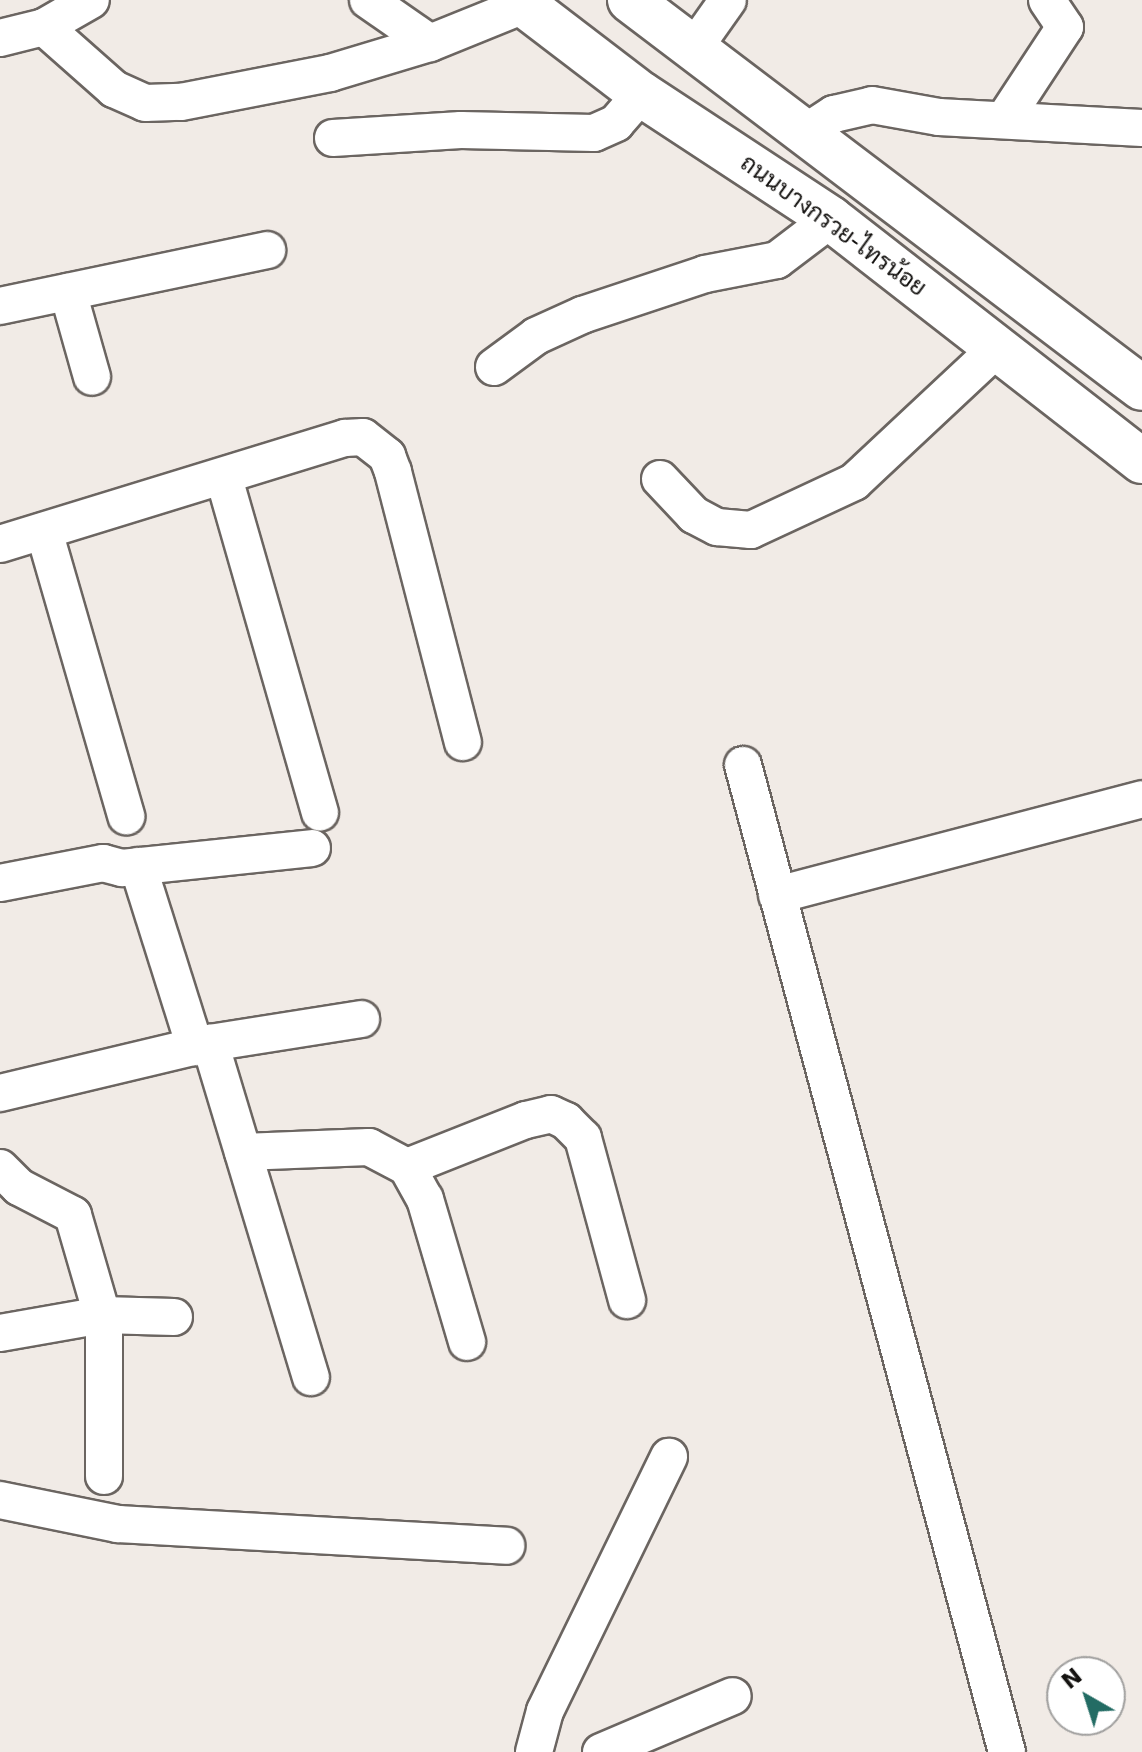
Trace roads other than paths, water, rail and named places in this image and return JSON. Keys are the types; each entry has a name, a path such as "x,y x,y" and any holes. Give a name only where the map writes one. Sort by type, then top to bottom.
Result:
{"main road":[{"path":"630,0 692,51 1142,388"},
{"name":"ถนนบางกรวย-ไทรน้อย","path":"521,3 641,94 831,219 1142,461"}],"street":[{"path":"368,0 430,43"},
{"path":"692,51 728,0"},
{"path":"1004,120 1065,27 1047,0"},
{"path":"0,38 44,27 84,2"},
{"path":"44,27 114,89 145,103 181,102 330,73 430,43 521,3"},
{"path":"333,138 461,130 594,133 616,123 641,94"},
{"path":"803,134 834,114 872,105 939,117 1142,128"},
{"path":"494,367 536,336 582,315 705,274 777,260 831,219"},
{"path":"0,306 267,250"},
{"path":"68,292 92,377"},
{"path":"660,479 694,515 717,527 751,530 854,482 997,348"},
{"path":"0,544 224,478 345,438 363,437 387,456 463,742"},
{"path":"224,478 320,812"},
{"path":"44,531 126,816"},
{"path":"743,765 1007,1752"},
{"path":"777,895 1142,799"},
{"path":"0,883 103,863 138,866 312,848"},
{"path":"138,866 243,1152 311,1377"},
{"path":"0,1093 203,1045 361,1019"},
{"path":"407,1167 526,1120 551,1114 566,1121 583,1138 627,1300"},
{"path":"243,1152 369,1147 407,1167 425,1199 467,1342"},
{"path":"0,1168 19,1187 73,1215 102,1315 104,1476"},
{"path":"0,1333 102,1315 174,1317"},
{"path":"534,1752 545,1711 669,1457"},
{"path":"0,1500 118,1524 506,1546"},
{"path":"601,1752 733,1696"}]}
